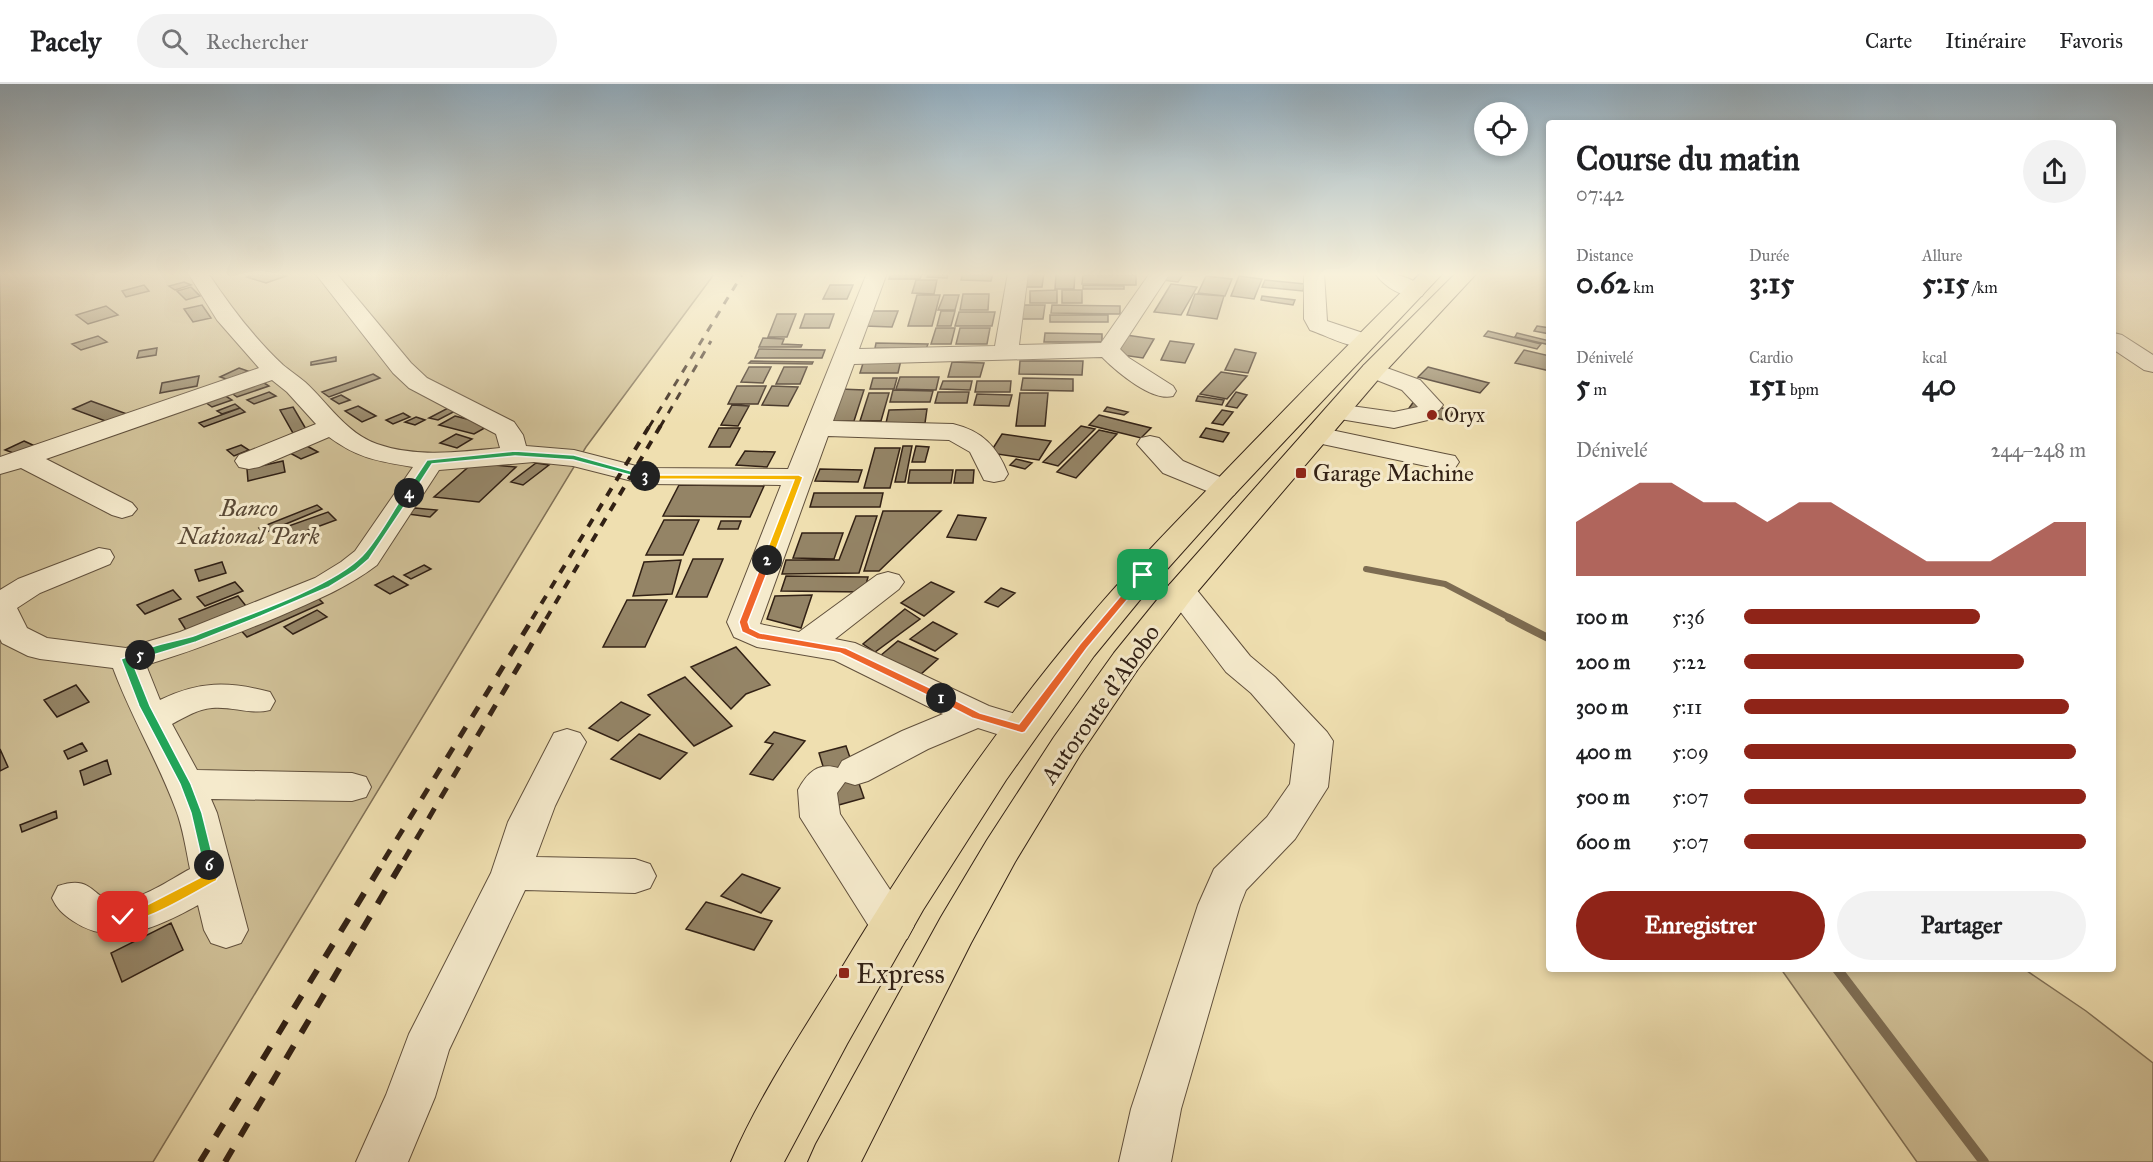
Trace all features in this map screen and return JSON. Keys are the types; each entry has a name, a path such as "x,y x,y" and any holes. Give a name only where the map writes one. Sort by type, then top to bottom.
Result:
{"main road":[{"path":"757,1162 837,1016 949,835 1083,646 1136,584 1224,489 1369,356 1393,323"},
{"name":"Autoroute d'Abobo","path":"834,1162 956,930 1001,851 1067,746 1126,661 1181,591 1327,424 1369,356 1408,323"}],"street":[{"path":"232,323 275,371 296,387 332,427 358,446 373,452 430,462 515,454 574,458 644,476 799,477"},
{"path":"366,323 402,368 418,383 505,428 510,435 515,454"},
{"path":"857,323 743,622 746,630 757,636 843,651 976,715 1022,729"},
{"path":"1006,351 1010,323"},
{"path":"1108,350 1126,323"},
{"path":"1317,323 1411,385 1426,410 1394,420 1327,424"},
{"path":"2116,325 2153,348"},
{"path":"2116,341 2153,365"},
{"path":"844,357 1108,350 1121,363 1164,391"},
{"path":"12,462 275,371"},
{"path":"1327,424 1445,462"},
{"path":"249,460 332,427"},
{"path":"818,428 953,432 973,439 988,458 994,474"},
{"path":"1150,444 1173,467 1224,489"},
{"path":"12,462 122,508"},
{"path":"99,557 29,586 0,605 14,635 40,648 126,659 192,640 247,618 326,585 366,558 430,462"},
{"path":"807,643 888,582"},
{"path":"1145,1162 1156,1109 1219,905 1229,881 1281,828 1309,787 1314,741 1263,685 1238,664 1181,591"},
{"path":"126,659 145,706 185,784 197,813 226,930"},
{"path":"153,719 198,697 215,694 229,694 257,701"},
{"path":"892,926 820,817 817,790 841,775 915,740 976,715"},
{"path":"382,1162 410,1097 426,1049 512,873 516,855 528,825 567,742"},
{"path":"185,784 352,787"},
{"path":"512,873 635,876"},
{"path":"73,898 102,915 123,917 141,914 212,877"}],"green space":[{"name":"Banco National Park","path":"0,323 678,323 586,447 153,1162 0,1162"},
{"path":"1783,972 2028,972 2086,1011 2153,1063 2153,1162 1917,1162"}],"building":[{"path":"773,323 792,323 787,337 768,337"},
{"path":"802,323 831,323 829,328 800,328"},
{"path":"866,323 893,323 892,327 865,326"},
{"path":"909,323 933,323 932,326 908,326"},
{"path":"938,323 952,323 951,326 937,326"},
{"path":"956,323 993,323 992,326 955,326"},
{"path":"1537,326 1546,327 1546,333 1534,331"},
{"path":"936,328 955,328 951,344 931,344"},
{"path":"960,328 990,328 987,344 956,344"},
{"path":"1488,331 1541,344 1537,349 1484,336"},
{"path":"1045,333 1102,334 1102,342 1044,342"},
{"path":"1517,333 1546,340 1546,344 1515,337"},
{"path":"1126,335 1154,339 1143,358 1115,354"},
{"path":"98,336 107,342 81,350 72,344"},
{"path":"763,338 784,339 782,344 802,345 801,347 759,347"},
{"path":"1170,341 1194,344 1185,363 1161,360"},
{"path":"876,343 928,344 926,349 875,348"},
{"path":"157,348 156,355 137,358 139,351"},
{"path":"759,349 825,350 822,358 755,358"},
{"path":"1235,349 1256,353 1248,373 1225,370"},
{"path":"1524,350 1546,355 1546,370 1515,363"},
{"path":"336,357 336,361 311,365 311,362"},
{"path":"864,360 901,360 898,373 860,373"},
{"path":"751,361 813,362 812,364 749,363"},
{"path":"1020,361 1083,361 1082,375 1019,374"},
{"path":"952,362 984,363 980,377 948,377"},
{"path":"749,367 771,367 763,383 741,382"},
{"path":"784,367 807,367 800,384 776,384"},
{"path":"1428,367 1489,383 1480,393 1418,377"},
{"path":"239,368 248,371 229,380 220,377"},
{"path":"1221,372 1247,376 1227,399 1200,394"},
{"path":"373,374 380,378 329,397 322,392"},
{"path":"199,376 197,386 160,393 162,383"},
{"path":"900,377 939,377 936,390 896,389"},
{"path":"873,378 897,378 894,389 870,389"},
{"path":"1023,378 1073,379 1073,391 1021,390"},
{"path":"261,381 269,386 237,397 230,392"},
{"path":"943,381 972,381 970,390 940,389"},
{"path":"977,381 1011,381 1010,392 975,392"},
{"path":"737,386 766,386 758,404 728,404"},
{"path":"772,386 798,387 788,406 762,405"},
{"path":"840,389 864,390 854,421 829,422"},
{"path":"893,390 933,391 930,402 890,402"},
{"path":"269,392 276,396 254,404 247,400"},
{"path":"938,392 969,392 967,403 935,403"},
{"path":"1236,392 1247,395 1237,408 1226,406"},
{"path":"869,393 889,393 881,421 860,421"},
{"path":"1020,393 1048,393 1045,426 1016,426"},
{"path":"977,394 1012,395 1009,406 974,405"},
{"path":"224,395 232,400 212,407 205,402"},
{"path":"341,395 350,400 339,404 331,399"},
{"path":"1198,396 1224,400 1222,405 1196,401"},
{"path":"91,401 127,414 108,422 73,409"},
{"path":"1414,401 1454,411 1448,421 1407,411"},
{"path":"235,404 240,408 222,414 217,411"},
{"path":"732,405 749,406 738,426 721,425"},
{"path":"358,406 376,416 362,422 345,411"},
{"path":"293,407 306,429 293,433 280,410"},
{"path":"450,407 459,409 438,420 429,418"},
{"path":"1107,407 1128,412 1124,415 1104,411"},
{"path":"240,408 245,412 204,427 199,423"},
{"path":"927,409 925,423 886,423 889,410"},
{"path":"1222,410 1233,412 1223,425 1212,423"},
{"path":"403,413 410,417 393,424 386,420"},
{"path":"1099,415 1151,428 1141,438 1089,425"},
{"path":"455,416 490,425 474,434 439,425"},
{"path":"416,417 425,420 415,425 405,422"},
{"path":"1081,426 1095,429 1058,466 1043,462"},
{"path":"719,428 740,428 730,447 709,447"},
{"path":"1206,428 1229,433 1223,442 1200,437"},
{"path":"1099,430 1117,434 1076,478 1057,472"},
{"path":"456,434 472,439 457,448 440,443"},
{"path":"1002,434 1051,441 1039,460 990,453"},
{"path":"24,441 35,446 16,454 5,450"},
{"path":"241,445 249,450 234,456 227,450"},
{"path":"307,446 318,452 301,459 290,453"},
{"path":"903,446 912,446 905,482 895,482"},
{"path":"916,446 929,447 925,462 912,462"},
{"path":"875,448 900,448 890,488 864,488"},
{"path":"745,451 775,452 767,467 736,465"},
{"path":"1016,459 1032,463 1025,469 1010,465"},
{"path":"283,461 285,472 248,481 247,469"},
{"path":"473,463 516,467 479,502 434,497"},
{"path":"536,463 549,465 523,485 511,482"},
{"path":"820,469 862,470 858,482 815,481"},
{"path":"910,470 953,470 951,483 908,483"},
{"path":"956,470 974,470 973,483 954,483"},
{"path":"679,485 764,486 750,517 663,516"},
{"path":"814,493 883,493 880,507 810,507"},
{"path":"317,505 322,509 264,533 259,528"},
{"path":"415,508 437,510 430,517 408,514"},
{"path":"883,511 941,511 879,571 864,571"},
{"path":"328,512 336,520 287,538 280,529"},
{"path":"958,515 986,518 976,540 947,537"},
{"path":"856,516 877,516 859,573 782,574 786,560 839,560"},
{"path":"664,520 699,520 683,555 646,555"},
{"path":"721,521 741,521 738,529 718,529"},
{"path":"802,533 843,533 834,559 793,558"},
{"path":"693,559 723,559 707,597 676,597"},
{"path":"681,560 672,594 633,596 644,562"},
{"path":"222,562 226,573 199,581 195,570"},
{"path":"424,565 431,569 411,579 404,575"},
{"path":"393,576 408,585 390,594 375,585"},
{"path":"786,576 868,577 864,592 781,591"},
{"path":"235,582 243,591 205,606 197,597"},
{"path":"931,582 954,592 924,616 901,603"},
{"path":"1001,588 1015,593 998,607 985,602"},
{"path":"173,590 181,599 145,614 137,605"},
{"path":"312,592 323,603 247,637 236,625"},
{"path":"812,595 801,628 767,619 775,596"},
{"path":"238,596 246,606 186,630 179,619"},
{"path":"627,600 667,600 645,647 603,647"},
{"path":"905,609 920,619 875,652 863,644"},
{"path":"317,610 327,617 293,634 284,627"},
{"path":"933,622 957,634 935,651 910,639"},
{"path":"898,641 938,659 921,674 880,656"},
{"path":"736,647 770,685 746,694 731,709 691,667"},
{"path":"685,677 732,726 694,746 648,695"},
{"path":"76,685 89,702 57,717 44,700"},
{"path":"621,702 650,715 618,741 589,728"},
{"path":"774,732 805,741 773,780 750,774 773,744 765,742"},
{"path":"639,734 687,753 660,779 611,759"},
{"path":"82,743 87,751 68,759 64,751"},
{"path":"846,746 864,798 835,806 819,753"},
{"path":"0,749 8,767 0,771"},
{"path":"107,760 111,774 84,785 80,771"},
{"path":"56,811 57,818 22,832 20,825"},
{"path":"742,874 780,888 761,913 721,896"},
{"path":"706,902 772,921 754,950 686,929"},
{"path":"171,923 183,950 122,982 111,953"}],"waterway":[{"path":"1366,569 1445,584 1512,619"},
{"path":"1509,618 1546,637"},
{"path":"1839,972 1984,1162"}],"railway":[{"path":"649,427 712,323"},
{"path":"660,427 711,341"},
{"path":"532,619 650,425"},
{"path":"546,619 661,425"},
{"path":"384,860 533,618"},
{"path":"404,860 547,618"},
{"path":"200,1162 385,859"},
{"path":"225,1162 404,859"}],"place":[{"name":"Oryx","path":"1432,415"},
{"name":"Garage Machine","path":"1301,473"},
{"name":"Express","path":"844,973"}],"route":[{"path":"123,917 141,914 212,877 197,813 185,784 145,706 126,659 192,640 258,614 326,585 352,569 366,558 430,462 534,454 586,460 644,476 799,477 743,622 746,630 757,636 843,651 976,715 1022,729 1083,646 1143,575"}]}
